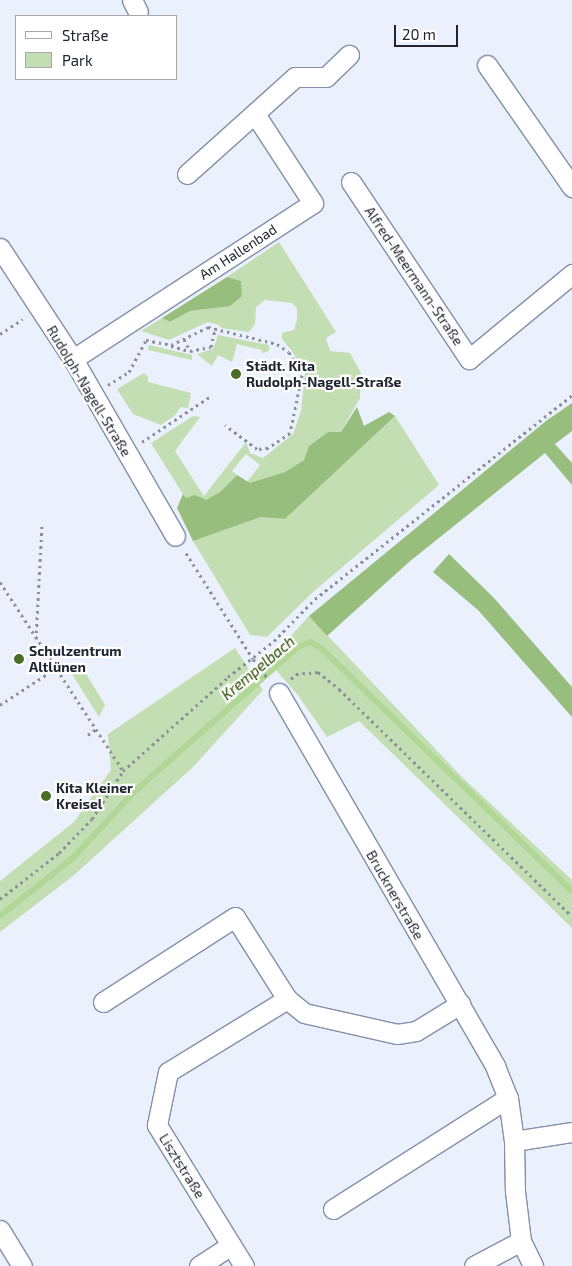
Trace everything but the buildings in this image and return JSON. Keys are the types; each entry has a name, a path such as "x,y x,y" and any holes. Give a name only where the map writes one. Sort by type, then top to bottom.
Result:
{"street":[{"path":"187,174 295,77 326,77 349,55"},
{"path":"487,65 572,187"},
{"name":"Am Hallenbad","path":"73,359 313,203 255,114"},
{"name":"Alfred-Meermann-Straße","path":"351,182 469,359 572,274"},
{"name":"Rudolph-Nagell-Straße","path":"0,248 38,309 73,359 175,536"},
{"name":"Brucknerstraße","path":"279,693 495,1066 508,1098 514,1141 515,1191 521,1240 533,1266"},
{"path":"103,1002 235,917 287,999 304,1013 397,1034 416,1031 460,1004"},
{"name":"Lisztstraße","path":"244,1266 157,1125 168,1072 287,999"},
{"path":"333,1209 508,1098"},
{"path":"514,1141 572,1132"},
{"path":"0,1230 22,1266"},
{"path":"474,1266 521,1240"},
{"path":"199,1266 231,1246"}],"path":[{"path":"0,334 38,309"},
{"path":"171,345 208,327 276,344 289,352 302,375 290,433 268,448 257,448 225,425"},
{"path":"93,394 129,372 146,340 171,345 190,352 211,347 216,329"},
{"path":"184,339 190,352"},
{"path":"0,899 59,853 92,819 123,771 228,677 274,641 315,599 572,395"},
{"path":"127,452 211,396"},
{"path":"36,639 42,524"},
{"path":"175,536 253,659 262,670"},
{"path":"0,582 123,771"},
{"path":"0,705 55,669"},
{"path":"279,693 296,674 318,672 339,689 572,916"},
{"path":"88,736 95,730"}],"green space":[{"path":"279,242 336,332 326,338 330,351 350,353 361,373 360,398 341,432 328,432 310,446 304,460 285,472 250,484 247,482 260,465 246,454 232,471 237,475 220,492 206,501 186,499 151,443 193,416 200,417 175,451 204,496 246,442 250,453 263,458 293,434 301,411 305,374 292,351 282,339 282,333 294,330 297,320 297,308 292,303 265,300 256,307 255,324 249,332 221,328 219,325 208,322 169,340 141,331 162,318 170,322 190,311 206,309 241,281 227,277"},
{"path":"227,277 241,281 242,296 230,306 190,311 170,322 162,318"},
{"path":"218,335 269,345 269,351 262,353 262,350 237,344 232,362 218,355 212,366 197,354 213,349"},
{"path":"149,345 192,355 192,360 148,350"},
{"path":"144,373 148,377 148,382 191,393 188,408 181,407 174,416 161,425 133,414 117,389"},
{"path":"572,403 572,431 555,444 572,463 572,485 545,453 409,562 327,636 309,616 546,421"},
{"path":"357,407 364,426 389,412 395,416 285,519 261,517 193,541 177,508 183,494 186,498 195,495 206,500 220,492 237,475 250,483 285,472 304,460 309,446 328,432 341,432"},
{"path":"395,416 439,485 313,592 267,637 250,635 193,541 261,517 285,519"},
{"path":"449,554 494,598 572,687 572,717 478,610 433,572"},
{"path":"309,616 462,777 572,880 572,928 359,721 327,737 297,694 268,661"},
{"path":"235,648 263,690 193,767 73,876 0,932 0,881 74,822 111,770 108,734"},
{"path":"82,667 105,705 99,717 70,671"}],"waterway":[{"name":"Krempelbach","path":"0,916 72,859 135,791 298,647 310,642 321,648 572,891"}],"place":[{"name":"Städt. Kita Rudolph-Nagell-Straße","path":"236,374"},
{"name":"Schulzentrum Altlünen","path":"19,659"},
{"name":"Kita Kleiner Kreisel","path":"46,796"}]}
